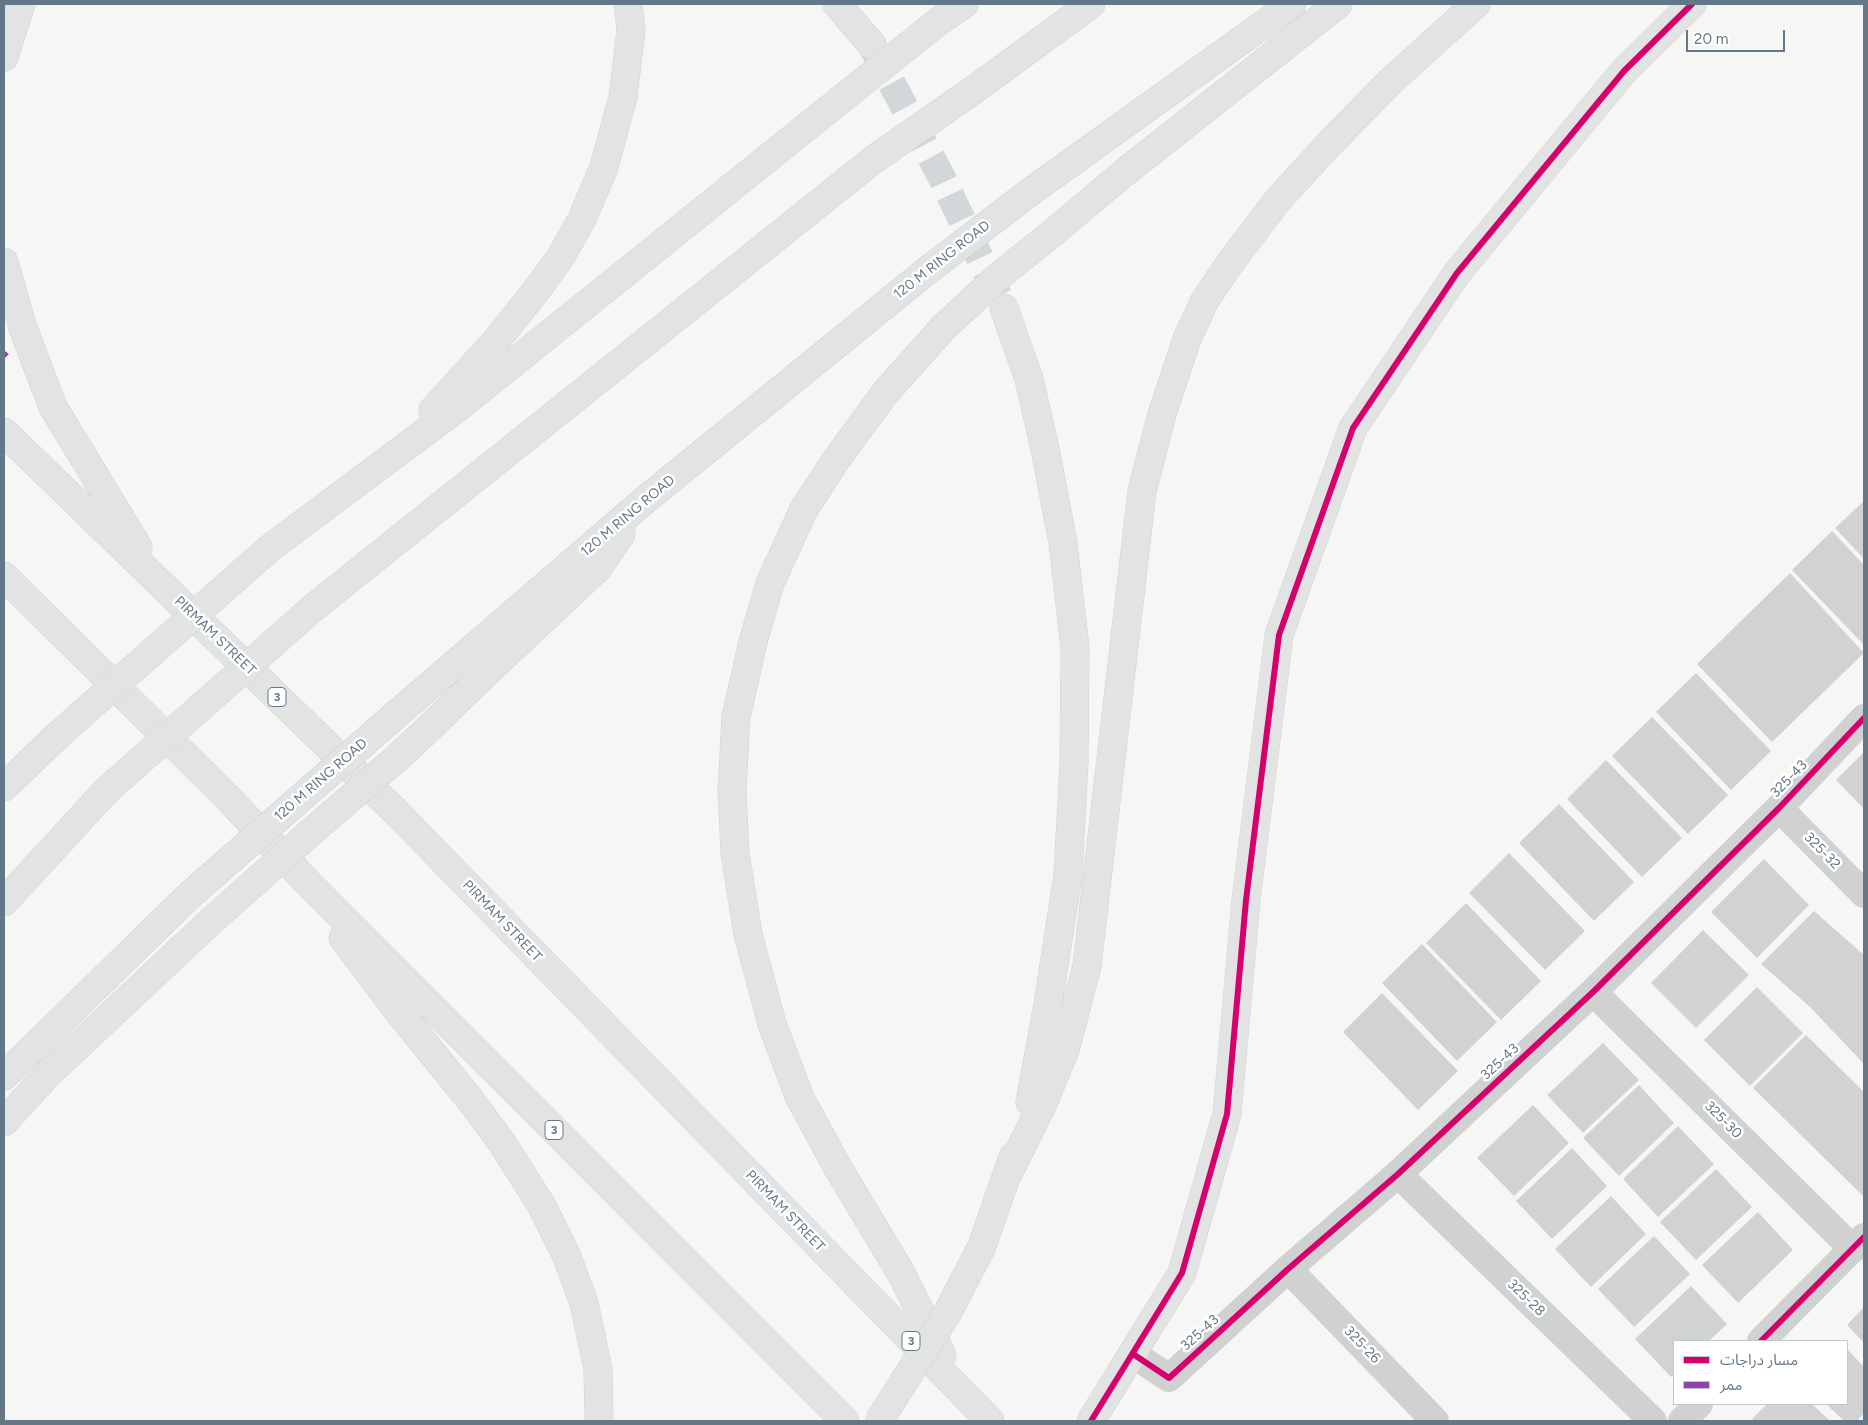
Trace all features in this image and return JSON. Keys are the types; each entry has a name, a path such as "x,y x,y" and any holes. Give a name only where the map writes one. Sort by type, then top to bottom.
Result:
{"main road":[{"path":"4,57 21,4"},
{"path":"385,462 495,342 560,258 582,219 604,167 623,97 631,30 628,4"},
{"path":"837,4 872,45"},
{"path":"4,787 56,737 270,548 456,409 939,21 964,4"},
{"path":"4,902 107,790 314,608 873,160 976,89 1091,4"},
{"name":"120 M RING ROAD","path":"4,1076 191,894 645,500 928,270 1030,192 1292,4"},
{"path":"959,1390 901,1273 838,1168 800,1098 776,1033 760,981 748,934 736,853 732,790 736,717 753,642 770,582 804,509 836,460 885,393 943,328 999,276 1055,232 1133,166 1338,4"},
{"path":"1008,1174 1044,1100 1065,1050 1087,966 1142,491 1162,414 1186,339 1205,300 1230,263 1277,201 1391,81 1476,4"},
{"path":"1091,1421 1182,1273 1227,1114 1246,900 1279,635 1353,428 1458,273 1624,71 1692,4"},
{"path":"4,262 23,328 53,407 158,581"},
{"path":"879,1421 948,1312 982,1246 1008,1174 1033,1092 1068,875 1074,764 1075,648 1063,543 1045,449 1029,379 1004,308"},
{"name":"PIRMAM STREET","path":"4,432 397,813 990,1421"},
{"path":"4,1122 48,1074 209,923 397,758 597,569 645,500"},
{"name":"3","path":"4,576 227,797 307,882 845,1421"},
{"path":"4,586 90,660"},
{"path":"307,882 348,947 472,1102 492,1129 542,1206 567,1257 584,1303 598,1369 599,1421"}],"street":[{"name":"325-43","path":"1132,1354 1169,1378 1288,1269 1398,1174 1593,992 1779,808 1864,718"},
{"name":"325-32","path":"1779,808 1864,894"},
{"name":"325-30","path":"1593,992 1858,1243"},
{"name":"325-28","path":"1398,1174 1653,1421"},
{"path":"1762,1340 1858,1243"},
{"name":"325-26","path":"1288,1269 1435,1421"},
{"path":"1682,1421 1699,1405"}],"building":[{"path":"1864,501 1864,559 1835,528"},
{"path":"1832,531 1864,565 1864,645 1792,570"},
{"path":"1790,573 1864,653 1772,742 1697,664"},
{"path":"1696,673 1771,751 1731,790 1656,712"},
{"path":"1652,717 1728,795 1688,834 1612,756"},
{"path":"1864,752 1864,809 1836,780"},
{"path":"1606,760 1682,838 1642,877 1567,799"},
{"path":"1559,804 1634,882 1594,921 1519,843"},
{"path":"1509,853 1585,931 1545,970 1469,893"},
{"path":"1764,859 1809,905 1757,958 1711,912"},
{"path":"1466,903 1541,981 1501,1020 1426,943"},
{"path":"1814,911 1864,955 1864,1064 1810,1007 1761,964"},
{"path":"1703,930 1749,975 1696,1028 1651,983"},
{"path":"1422,944 1497,1022 1457,1061 1382,983"},
{"path":"1757,987 1803,1033 1750,1086 1704,1040"},
{"path":"1382,993 1458,1071 1418,1110 1343,1032"},
{"path":"1806,1035 1864,1092 1864,1197 1753,1088"},
{"path":"1603,1043 1639,1080 1583,1133 1547,1095"},
{"path":"1639,1085 1674,1123 1619,1176 1583,1138"},
{"path":"1533,1105 1569,1143 1514,1196 1477,1158"},
{"path":"1678,1126 1714,1164 1658,1217 1623,1179"},
{"path":"1572,1148 1607,1186 1552,1239 1516,1201"},
{"path":"1716,1169 1752,1207 1696,1260 1660,1222"},
{"path":"1611,1196 1646,1234 1591,1287 1555,1249"},
{"path":"1758,1212 1793,1250 1738,1303 1702,1265"},
{"path":"1654,1236 1690,1274 1634,1327 1598,1289"},
{"path":"1691,1286 1727,1324 1710,1340 1673,1340 1673,1375 1671,1377 1635,1339"},
{"path":"1864,1307 1864,1343 1847,1325"},
{"path":"1848,1350 1864,1367 1864,1413 1857,1421 1844,1421 1827,1405 1848,1405"},
{"path":"1766,1405 1813,1405 1830,1421 1754,1421 1752,1419"}],"tunnel":[{"path":"872,46 941,176 1002,304"}],"marked path":[{"path":"4,353 7,356"}],"cycle path":[{"path":"1091,1421 1182,1273 1227,1114 1246,900 1279,635 1353,428 1457,273 1624,71 1692,4"},
{"path":"1133,1354 1169,1378 1288,1269 1398,1174 1593,992 1779,808 1864,718"},
{"path":"1762,1340 1864,1237"}]}
